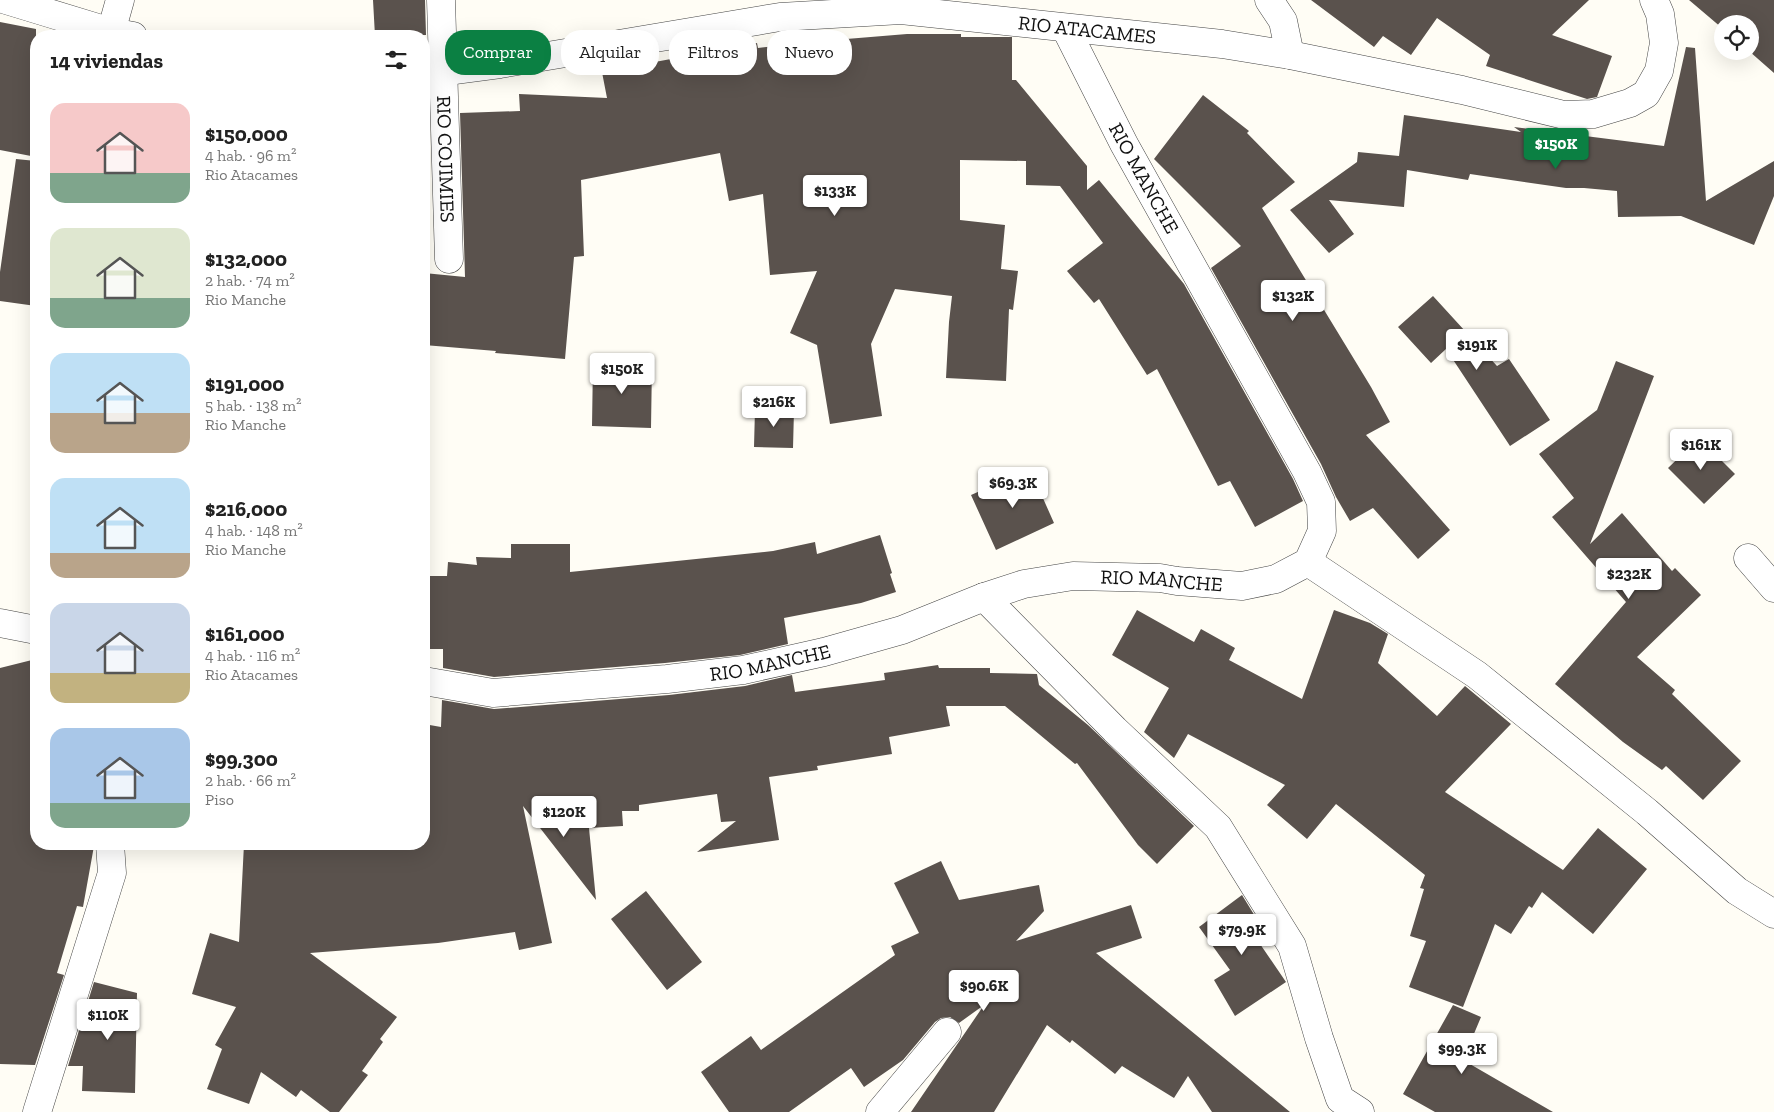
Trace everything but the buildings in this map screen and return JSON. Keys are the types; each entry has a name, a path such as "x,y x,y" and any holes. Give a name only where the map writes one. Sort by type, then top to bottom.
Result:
{"street":[{"path":"6,0 108,30"},
{"path":"120,0 122,30"},
{"name":"RIO COJIMIES","path":"441,0 434,73 449,258"},
{"path":"1269,0 1283,21 1290,56"},
{"name":"RIO ATACAMES","path":"434,73 780,17 900,10 1222,44 1462,90 1564,115 1593,114 1630,103 1646,94 1659,71 1664,43 1660,14 1654,0"},
{"name":"RIO MANCHE","path":"430,682 493,693 667,679 743,670 824,652 902,630 984,597 1024,584 1072,576 1160,578 1242,586 1276,579 1308,562 1322,531 1321,502 1311,479 1124,144 1066,29"},
{"path":"1748,558 1774,588"},
{"path":"1308,562 1477,675 1647,812 1737,891 1774,914"},
{"path":"984,597 1115,730 1218,826 1292,946 1319,1038 1345,1108"},
{"path":"0,623 30,629"},
{"path":"37,1112 112,873 110,850"},
{"path":"880,1112 947,1032"}]}
